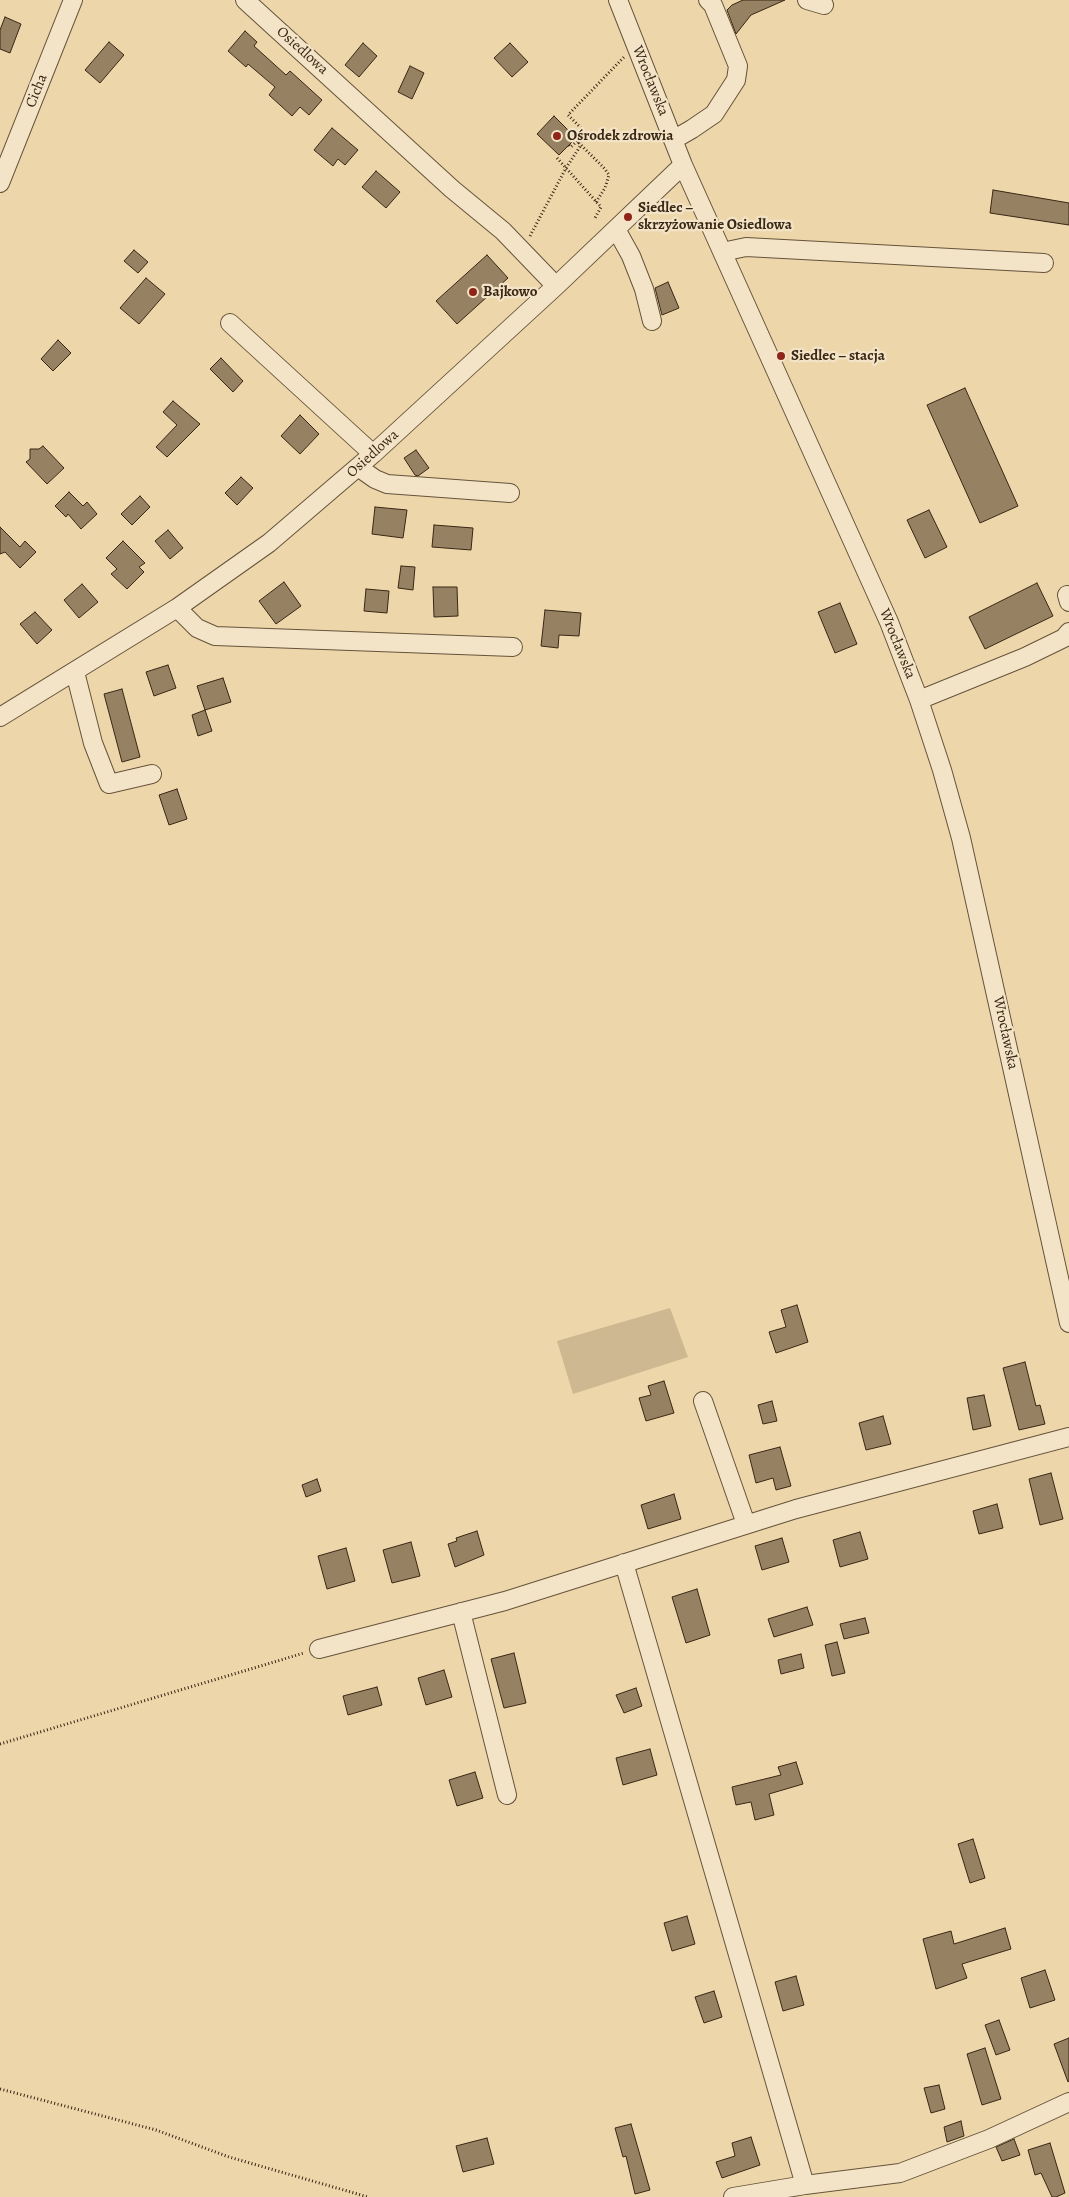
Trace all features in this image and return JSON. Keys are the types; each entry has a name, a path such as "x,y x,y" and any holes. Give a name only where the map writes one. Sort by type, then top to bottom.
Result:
{"street":[{"name":"Cicha","path":"0,182 73,0"},
{"name":"Osiedlowa","path":"244,0 502,232 556,286"},
{"path":"673,140 714,114 736,80 738,66 713,5 708,0"},
{"path":"807,0 824,5"},
{"name":"Wrocławska","path":"623,2 683,165 889,622 942,770 963,846 1069,1323"},
{"name":"Osiedlowa","path":"0,717 177,608 269,543 373,454 556,286 683,165"},
{"path":"616,229 631,256 644,289 652,320"},
{"path":"722,252 746,247 1044,263"},
{"path":"230,323 373,454"},
{"path":"358,467 375,479 387,484 510,494"},
{"path":"177,608 197,628 215,636 513,647"},
{"path":"918,700 1025,657 1064,638 1069,632"},
{"path":"75,672 93,743 109,784 152,774"},
{"path":"703,1401 746,1524"},
{"path":"319,1649 505,1601 796,1509 1069,1438"},
{"path":"624,1563 805,2185"},
{"path":"461,1612 507,1795"},
{"path":"733,2197 805,2185 900,2173 989,2138 1069,2102"}],"path":[{"path":"522,251 566,168 587,134 568,115 628,52"},
{"path":"569,144 571,147 577,141 605,169 609,176 605,188 596,202"},
{"path":"557,158 601,207 595,218"},
{"path":"0,1744 319,1649"},
{"path":"0,2088 156,2130 230,2157 368,2197"}],"shaded area":[{"path":"670,1308 688,1357 573,1394 557,1341"}],"building":[{"path":"743,0 785,0 751,15 736,34 727,10 732,5"},
{"path":"5,17 21,24 10,53 0,49 0,30"},
{"path":"245,31 257,42 254,46 286,75 290,71 322,100 309,115 300,107 292,116 269,95 275,87 248,64 246,67 228,51"},
{"path":"109,42 124,55 100,83 85,70"},
{"path":"363,43 377,56 359,77 345,65"},
{"path":"510,43 528,62 512,77 494,58"},
{"path":"410,66 424,73 412,99 398,92"},
{"name":"Ośrodek zdrowia","path":"554,116 576,138 559,155 537,134"},
{"path":"332,128 358,150 345,165 338,159 333,166 314,150"},
{"path":"376,171 400,192 386,208 362,187"},
{"path":"993,190 1069,203 1069,225 990,213"},
{"path":"134,250 148,262 138,273 124,261"},
{"path":"487,255 508,278 457,324 436,301"},
{"path":"146,278 165,294 139,324 120,308"},
{"path":"668,282 679,308 662,315 655,288"},
{"path":"58,340 71,353 53,371 41,359"},
{"path":"221,358 243,381 233,392 210,369"},
{"path":"965,388 1018,506 980,523 927,405"},
{"path":"173,401 200,424 167,457 156,447 177,425 163,412"},
{"path":"300,415 319,434 300,454 281,436"},
{"path":"43,446 64,468 47,484 26,462 30,459 30,449 39,449"},
{"path":"416,450 429,468 418,476 415,475 404,458"},
{"path":"241,477 253,488 237,505 225,493"},
{"path":"69,492 83,506 87,502 97,514 81,529 68,514 66,517 55,506"},
{"path":"140,496 150,507 132,525 121,514"},
{"path":"375,507 407,510 403,538 372,534"},
{"path":"929,510 947,547 925,558 907,520"},
{"path":"434,525 473,528 471,550 432,547"},
{"path":"0,527 20,547 25,541 36,552 20,568 5,552 0,554"},
{"path":"168,530 183,548 170,559 155,541"},
{"path":"123,541 145,563 139,567 144,572 127,589 111,574 117,569 106,558"},
{"path":"401,566 415,567 413,590 398,588"},
{"path":"284,582 301,606 276,624 259,601"},
{"path":"1037,583 1053,616 985,649 969,617"},
{"path":"82,584 98,602 79,618 64,600"},
{"path":"433,587 457,587 458,616 434,617"},
{"path":"366,589 389,591 387,613 364,611"},
{"path":"840,603 857,644 835,653 818,612"},
{"path":"545,610 581,613 579,636 559,635 558,648 541,646"},
{"path":"35,612 52,630 37,644 20,624"},
{"path":"168,665 176,688 154,696 146,672"},
{"path":"223,678 231,702 205,710 197,686"},
{"path":"122,689 140,757 122,762 104,694"},
{"path":"205,710 212,731 198,736 192,715"},
{"path":"177,789 187,819 169,825 159,795"},
{"path":"797,1305 808,1342 776,1353 769,1332 786,1327 781,1310"},
{"path":"1025,1362 1036,1406 1040,1405 1045,1424 1019,1430 1003,1368"},
{"path":"664,1381 674,1413 646,1421 639,1398 651,1395 648,1386"},
{"path":"984,1395 991,1426 973,1430 967,1398"},
{"path":"772,1401 777,1421 763,1424 758,1405"},
{"path":"883,1416 891,1444 866,1450 859,1423"},
{"path":"780,1447 791,1486 776,1490 773,1478 756,1483 749,1455"},
{"path":"1051,1473 1063,1519 1040,1525 1029,1479"},
{"path":"317,1479 321,1491 306,1497 302,1485"},
{"path":"674,1494 681,1519 648,1529 641,1505"},
{"path":"997,1504 1003,1528 979,1534 973,1511"},
{"path":"477,1531 484,1555 455,1567 448,1544 457,1541 456,1538"},
{"path":"860,1532 868,1559 840,1567 833,1540"},
{"path":"782,1538 789,1562 762,1570 755,1546"},
{"path":"411,1542 420,1576 392,1583 383,1550"},
{"path":"346,1548 355,1581 327,1589 318,1556"},
{"path":"697,1589 710,1635 686,1643 672,1597"},
{"path":"807,1607 813,1625 774,1637 768,1619"},
{"path":"865,1618 869,1633 844,1639 840,1624"},
{"path":"837,1642 845,1673 832,1676 825,1645"},
{"path":"514,1653 526,1703 504,1708 491,1659"},
{"path":"801,1654 804,1668 781,1674 778,1660"},
{"path":"444,1670 452,1697 426,1705 418,1678"},
{"path":"377,1687 382,1705 348,1715 343,1696"},
{"path":"636,1688 642,1706 624,1713 616,1695"},
{"path":"650,1749 657,1775 623,1785 616,1758"},
{"path":"796,1762 803,1784 769,1794 774,1815 755,1820 751,1802 736,1805 732,1787 781,1775 778,1767"},
{"path":"475,1772 483,1798 457,1806 449,1780"},
{"path":"973,1839 985,1878 970,1883 958,1844"},
{"path":"687,1916 695,1944 672,1951 664,1923"},
{"path":"1005,1928 1011,1949 962,1964 967,1978 936,1989 923,1939 951,1931 954,1944"},
{"path":"1045,1970 1055,2000 1030,2008 1021,1978"},
{"path":"796,1976 804,2005 783,2011 775,1982"},
{"path":"714,1991 722,2017 704,2023 695,1997"},
{"path":"999,2020 1010,2050 996,2055 985,2025"},
{"path":"1069,2038 1069,2081 1068,2082 1054,2044"},
{"path":"985,2048 1001,2099 982,2105 967,2054"},
{"path":"939,2085 945,2109 931,2113 924,2088"},
{"path":"961,2121 964,2136 947,2142 944,2127"},
{"path":"631,2124 650,2190 635,2194 626,2156 623,2157 615,2128"},
{"path":"751,2137 760,2165 722,2178 716,2162 735,2156 732,2143"},
{"path":"487,2138 494,2164 463,2172 456,2146"},
{"path":"1014,2139 1020,2155 1002,2161 996,2147"},
{"path":"1050,2143 1065,2193 1056,2197 1052,2197 1041,2173 1035,2175 1028,2150"}],"place":[{"name":"Ośrodek zdrowia","path":"557,136"},
{"name":"Siedlec – skrzyżowanie Osiedlowa","path":"628,217"},
{"name":"Bajkowo","path":"473,292"},
{"name":"Siedlec – stacja","path":"781,356"}]}
